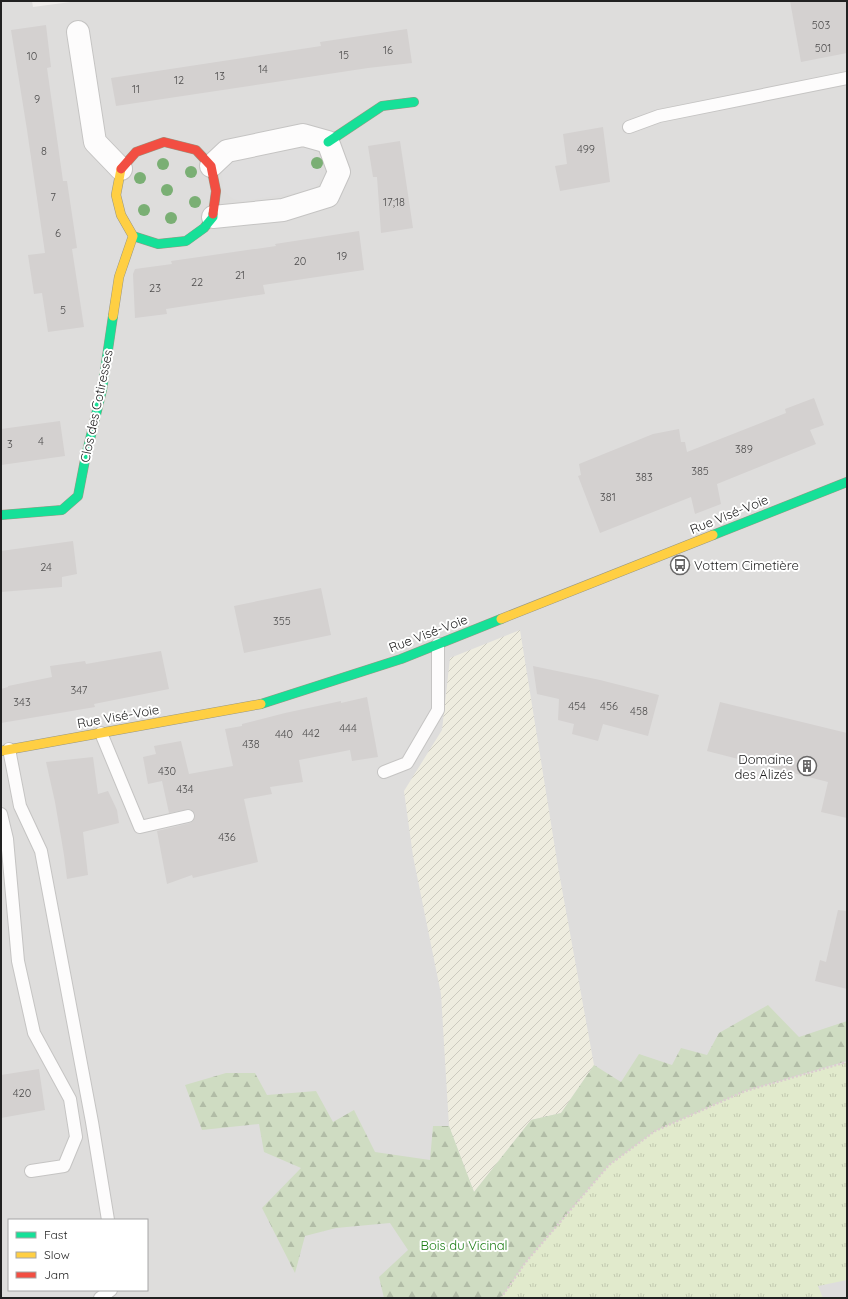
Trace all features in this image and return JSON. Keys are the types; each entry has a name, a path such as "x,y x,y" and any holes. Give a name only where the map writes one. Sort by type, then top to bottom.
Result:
{"street":[{"path":"78,32 95,142 121,169"},
{"path":"211,166 227,151 303,135 328,142 382,106 414,102"},
{"path":"164,142 196,150 211,166 216,191 213,217 204,228 186,240 158,244 133,236 121,215 116,195 121,169 136,152 164,142"},
{"path":"213,217 283,210 328,196 339,172 328,142"},
{"name":"Clos des Cotiresses","path":"1,515 62,510 78,496 102,390 119,277 133,236"},
{"name":"Rue Visé-Voie","path":"5,750 266,703 401,659 847,482"}],"lane":[{"path":"629,127 659,116 847,78"},
{"path":"384,772 407,763 438,710 438,644"},
{"path":"101,732 140,827 188,816"},
{"path":"5,750 20,806 41,851 92,1122 108,1219"},
{"path":"1,814 7,839 18,961 34,1033 70,1099 76,1137 64,1166 31,1171"},
{"path":"100,1298 110,1291"}],"path":[{"path":"501,1298 525,1263 608,1165 655,1131 745,1091 847,1062"}],"shaded area":[{"path":"1,1 32,1 33,7 78,1 847,1 847,1298 1,1298"},
{"path":"315,146 310,166 321,170 319,182 314,190 243,201 233,199 223,190 222,170 225,165 237,158"},
{"path":"520,630 558,867 594,1065 561,1113 531,1120 474,1192 449,1126 441,994 413,856 404,791 442,730 450,658"}],"green space":[{"name":"Bois du Vicinal","path":"768,1005 799,1037 847,1021 847,1061 745,1091 655,1131 609,1165 525,1263 501,1298 384,1298 379,1277 408,1250 390,1223 336,1228 305,1236 295,1273 262,1208 301,1168 264,1152 259,1124 202,1130 185,1085 226,1073 255,1073 267,1095 316,1091 333,1122 354,1110 375,1152 430,1160 433,1126 449,1126 474,1192 531,1120 561,1113 594,1065 621,1082 639,1054 672,1065 681,1048 707,1055 719,1033"},
{"path":"847,1062 847,1280 818,1286 823,1298 501,1298 525,1263 609,1165 655,1131 745,1091"}],"building":[{"path":"790,1 847,1 847,53 801,62"},
{"path":"46,25 51,67 47,68 63,181 67,181 77,248 72,249 84,327 48,332 42,293 34,294 28,255 45,253 11,30"},
{"path":"407,29 412,63 368,68 116,106 111,78 321,46 320,42"},
{"path":"603,127 610,182 560,191 555,166 567,164 563,134"},
{"path":"400,141 413,228 381,233 377,177 373,177 368,146"},
{"path":"359,231 364,270 263,285 265,294 166,309 167,314 135,318 133,274 135,269 172,264 171,261 276,246 275,244"},
{"path":"814,398 824,425 810,430 816,444 717,484 721,504 695,514 691,497 600,533 578,476 581,475 579,464 653,434 679,429 681,442 685,442 687,452 786,413 785,409"},
{"path":"60,421 65,456 1,465 1,429"},
{"path":"73,541 77,574 62,577 62,587 1,592 1,551"},
{"path":"321,588 331,635 244,653 234,606"},
{"path":"161,651 169,689 94,704 95,707 1,723 1,689 8,686 52,677 50,666 85,661 86,664"},
{"path":"533,666 600,680 659,695 648,736 603,724 598,741 572,734 574,724 558,720 559,699 537,694"},
{"path":"367,697 378,757 352,761 350,750 299,760 303,782 270,787 272,794 244,799 258,862 193,878 192,875 167,884 157,831 190,823 193,821 195,815 190,809 169,813 162,781 148,784 143,757 156,754 154,746 181,741 189,774 233,766 225,729 242,726 242,724 285,713"},
{"name":"Domaine des Alizés","path":"720,702 847,733 847,818 821,812 828,782 707,751"},
{"path":"93,757 98,794 108,791 117,810 119,823 83,832 88,875 67,879 55,802 46,762"},
{"path":"838,910 847,911 847,989 815,981 820,960 826,962"},
{"path":"39,1069 45,1110 1,1118 1,1075"}],"traffic: fast":[{"path":"328,142 382,106 414,102"},
{"path":"133,236 158,244 186,241 204,228 213,217 213,214"},
{"path":"1,515 62,510 78,496 102,390 113,316"},
{"path":"713,535 847,482"},
{"path":"261,704 401,659 501,619"}],"traffic: slow":[{"path":"113,316 119,277 133,236 121,215 116,195 121,169"},
{"path":"501,619 713,535"},
{"path":"1,751 261,704"}],"traffic: jam":[{"path":"121,169 136,152 164,142 196,150 211,166 216,191 213,214"}],"place":[{"name":"Vottem Cimetière","path":"680,565"},
{"name":"Domaine des Alizés","path":"807,766"}]}
